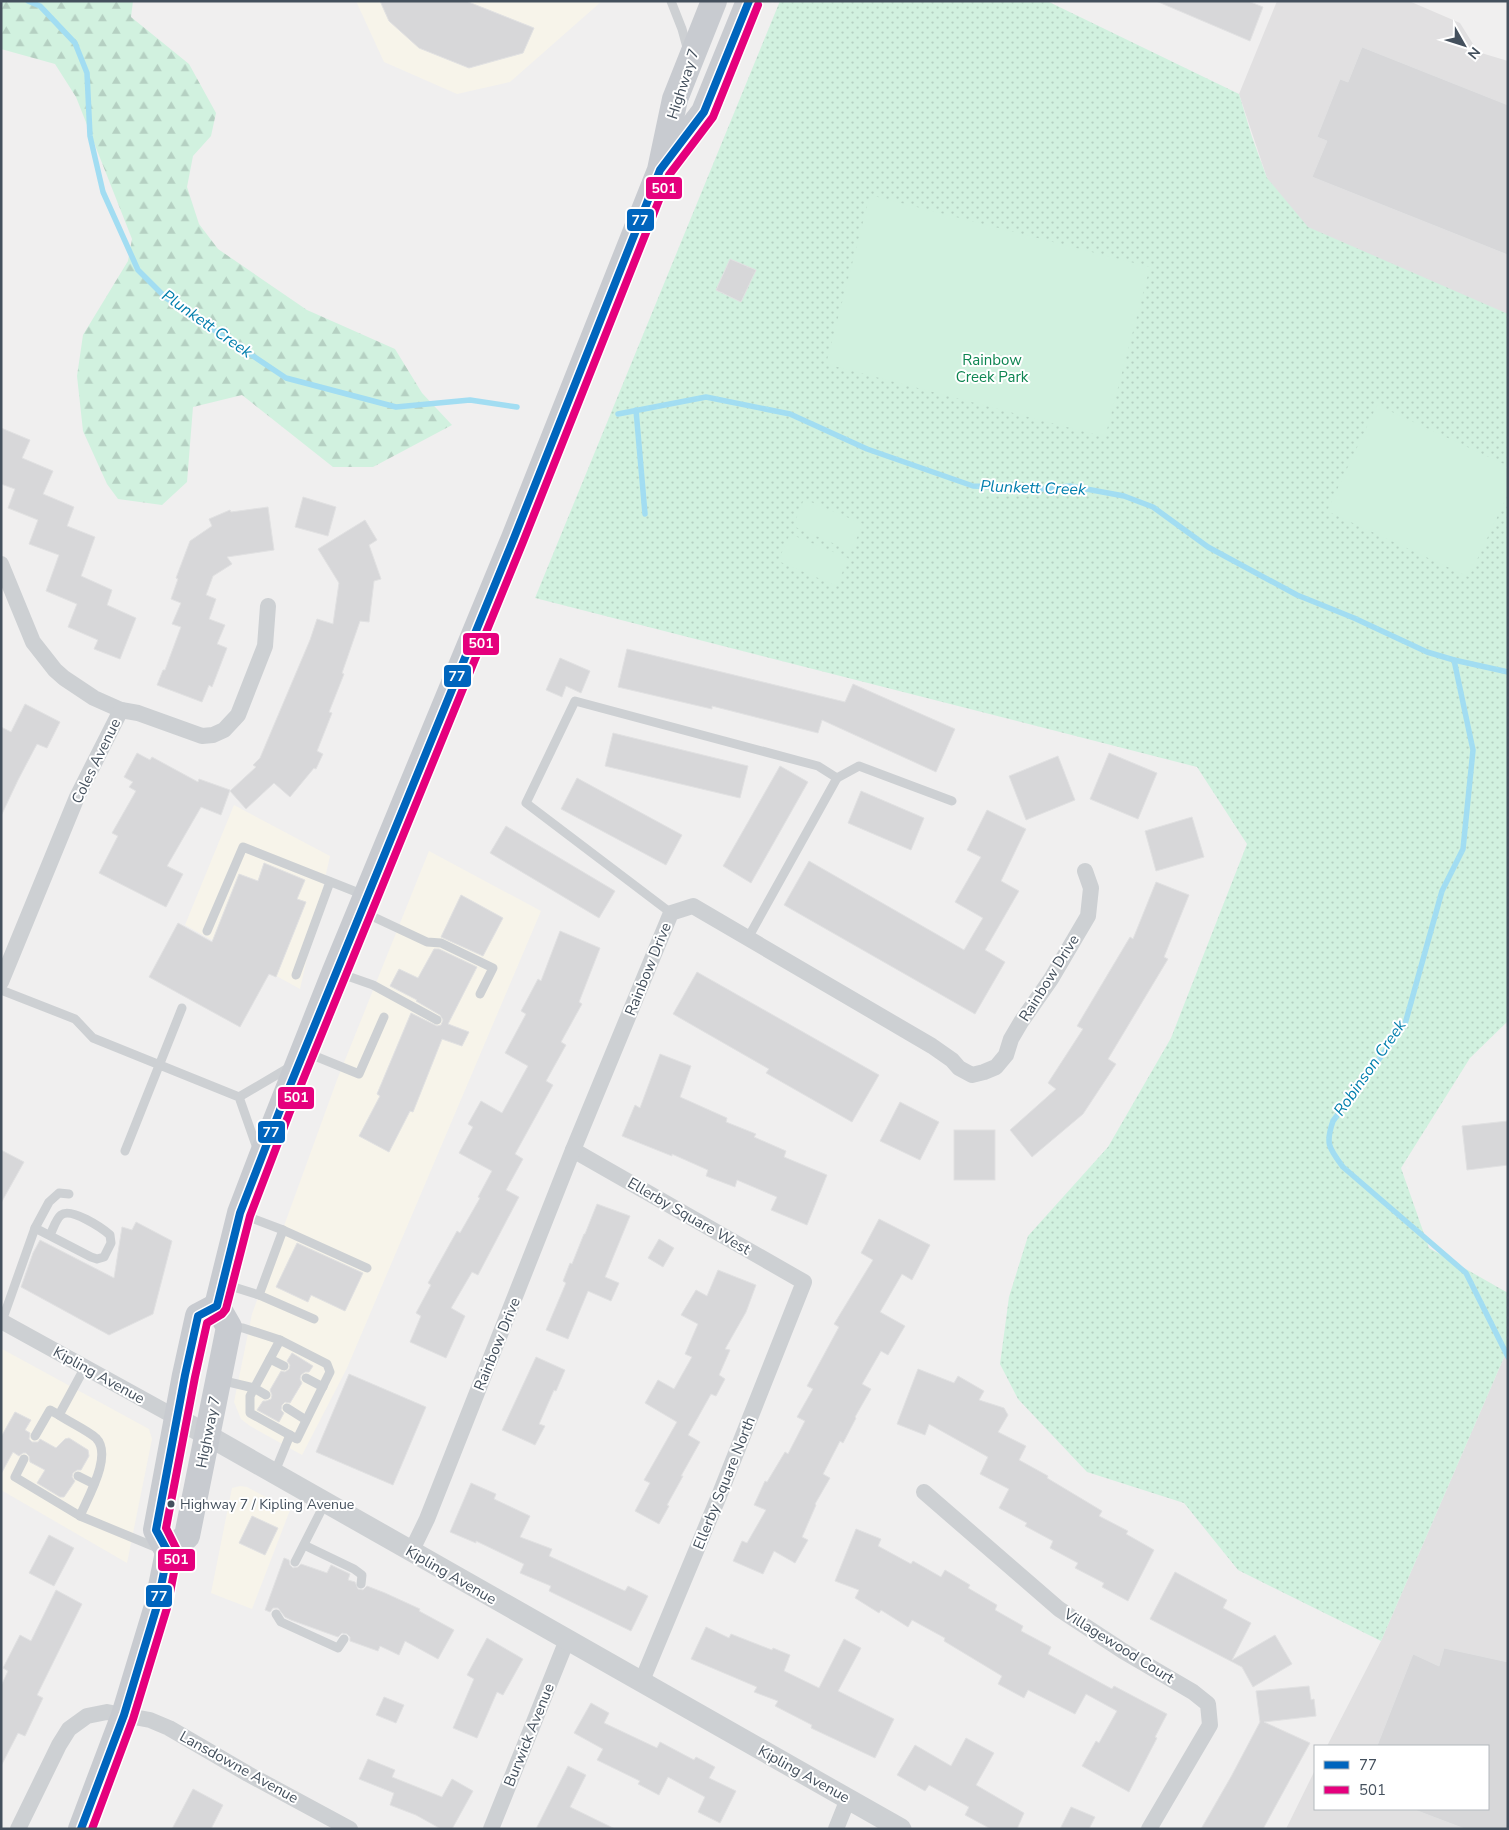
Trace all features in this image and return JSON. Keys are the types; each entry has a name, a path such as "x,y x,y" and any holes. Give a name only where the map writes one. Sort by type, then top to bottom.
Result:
{"main road":[{"name":"Highway 7","path":"168,1552 187,1536 218,1379 223,1306 240,1213 335,971 514,538 660,170 675,99 714,1"},
{"name":"Highway 7","path":"660,170 704,112 740,9"},
{"path":"81,1829 124,1715 157,1606 168,1552 156,1530 198,1316 223,1306"}],"street":[{"path":"1,564 33,642 55,670 76,688 121,710"},
{"name":"Coles Avenue","path":"1,982 77,797 121,710 138,712 202,736 213,735 224,730 238,716 265,646 268,606"},
{"name":"Rainbow Drive","path":"412,1552 573,1150 671,912 693,906 932,1046 952,1060 959,1068 972,1075 996,1067 1006,1055 1016,1031 1051,979 1088,916 1091,888 1085,871"},
{"name":"Ellerby Square West","path":"573,1150 804,1282"},
{"name":"Ellerby Square North","path":"642,1683 804,1282"},
{"name":"Kipling Avenue","path":"1,1321 177,1418 901,1829"},
{"name":"Villagewood Court","path":"924,1492 1059,1609 1193,1692 1208,1704 1210,1725 1148,1829"},
{"name":"Burwick Avenue","path":"491,1829 567,1640"},
{"name":"Lansdowne Avenue","path":"18,1829 59,1745 69,1729 87,1716 107,1712 150,1720 169,1728 248,1774 350,1829"},
{"path":"836,1829 848,1799"}],"lane":[{"path":"671,1 682,29 690,60"},
{"path":"671,912 526,803 574,701 818,766 837,778"},
{"path":"748,938 837,778 859,766 952,801"},
{"path":"207,931 243,847 330,882 427,942 441,943 493,968 480,994"},
{"path":"296,975 330,882"},
{"path":"335,971 373,985 437,1020"},
{"path":"1,990 75,1019 93,1038 239,1097 261,1158"},
{"path":"125,1150 182,1008"},
{"path":"239,1097 301,1056 359,1074 384,1017"},
{"path":"1,1321 35,1228 53,1196 59,1193 69,1194"},
{"path":"35,1228 97,1259 104,1257 111,1243 110,1235 105,1231 73,1213 66,1212 60,1216 50,1235"},
{"path":"240,1213 367,1268"},
{"path":"259,1295 283,1230"},
{"path":"280,1340 250,1396 250,1413 297,1439 330,1372 327,1364 280,1340 243,1328 223,1306 259,1295 314,1319"},
{"path":"270,1359 284,1366"},
{"path":"59,1415 85,1367"},
{"path":"306,1378 323,1387"},
{"path":"218,1379 254,1388 266,1395"},
{"path":"287,1408 306,1420"},
{"path":"35,1436 50,1410 96,1439 102,1450 101,1466 80,1516"},
{"path":"274,1474 290,1435"},
{"path":"24,1459 15,1477 80,1516 168,1552"},
{"path":"78,1476 94,1484"},
{"path":"295,1562 325,1503"},
{"path":"304,1544 362,1575 361,1584"},
{"path":"276,1614 281,1622 338,1648 344,1639"}],"shaded area":[{"path":"356,1 602,1 510,82 457,94 384,62"},
{"path":"1277,1 1409,1 1460,23 1478,52 1508,61 1508,595 1267,178 1239,94"},
{"path":"234,805 330,856 300,989 185,925"},
{"path":"429,851 541,911 347,1368 302,1455 241,1419 234,1402 252,1314 337,1080"},
{"path":"1508,1348 1508,1829 1286,1829 1314,1772 1314,1810 1489,1810 1489,1745 1328,1745 1381,1641"},
{"path":"2,1349 149,1429 152,1439 127,1563 1,1490"},
{"path":"247,1487 290,1510 252,1609 211,1593 232,1488"}],"green space":[{"path":"1,1 133,1 131,17 189,64 216,113 211,136 193,156 187,187 199,224 218,249 307,310 395,349 422,393 452,425 373,467 333,467 242,395 193,407 187,482 162,505 118,499 107,484 83,431 77,376 83,335 128,261 132,239 76,97 55,64 1,49"},
{"name":"Rainbow Creek Park","path":"780,1 1047,1 1239,94 1267,178 1308,227 1508,314 1508,1021 1470,1058 1401,1168 1429,1248 1508,1293 1508,1348 1381,1641 1238,1570 1184,1503 1087,1472 1018,1399 1000,1364 1009,1297 1028,1236 1108,1147 1171,1038 1247,844 1197,767 535,598"},
{"path":"870,195 1150,267 1105,437 826,364"},
{"path":"1377,405 1508,466 1508,494 1469,577 1327,511"},
{"path":"804,499 863,524 851,551 793,526"},
{"path":"790,534 848,558 837,586 778,561"}],"building":[{"path":"380,1 466,1 534,28 523,53 469,68 419,48 389,21"},
{"path":"1156,1 1248,1 1263,7 1250,41"},
{"path":"1362,47 1508,105 1508,255 1312,177 1327,141 1317,137 1340,79 1348,82"},
{"path":"730,259 756,270 741,302 716,290"},
{"path":"1,428 30,440 22,458 53,471 43,494 74,507 67,526 95,537 81,576 112,590 107,605 136,618 120,659 94,649 98,640 68,627 77,604 46,591 59,555 29,544 38,520 8,508 15,489 1,484"},
{"path":"303,497 336,507 328,536 295,527"},
{"path":"268,507 274,550 227,557 232,564 213,576 206,595 216,599 209,619 225,625 217,644 227,648 212,687 209,685 202,702 157,685 163,670 165,670 181,627 172,624 181,603 171,599 178,579 176,578 190,541 212,526 209,519 230,510 231,512"},
{"path":"365,520 377,540 369,545 381,579 374,581 369,622 360,621 342,673 344,674 329,712 332,713 317,751 323,754 316,769 314,768 290,797 274,783 246,809 230,791 256,767 253,765 260,758 317,619 333,624 339,583 318,549"},
{"path":"627,649 845,702 853,684 955,729 936,772 822,720 818,733 712,706 712,709 618,687"},
{"path":"560,658 590,671 581,693 566,686 562,697 546,690"},
{"path":"25,704 60,722 47,748 37,744 1,816 1,727 11,732"},
{"path":"613,733 748,766 740,798 605,766"},
{"path":"137,753 150,760 152,757 198,782 199,779 230,790 221,815 201,807 167,866 183,874 166,907 99,873 118,836 112,833 136,791 129,787 133,782 124,777"},
{"path":"1109,753 1157,773 1138,819 1090,799"},
{"path":"1058,756 1075,800 1026,820 1009,776"},
{"path":"780,766 808,782 751,883 723,866"},
{"path":"577,778 682,835 666,865 561,809"},
{"path":"861,791 924,818 911,850 848,823"},
{"path":"987,810 1026,829 1001,881 1019,891 985,950 1005,962 975,1014 784,905 809,861 964,950 983,918 955,902 981,857 967,850"},
{"path":"1192,817 1204,857 1156,871 1145,831"},
{"path":"506,826 615,891 599,918 490,853"},
{"path":"264,863 305,880 297,899 306,902 276,977 269,974 240,1027 149,977 178,923 212,942 239,874 258,881"},
{"path":"1156,882 1189,895 1164,957 1168,959 1108,1059 1116,1064 1083,1114 1032,1157 1010,1130 1056,1089 1048,1083 1083,1029 1077,1026 1130,937 1133,939"},
{"path":"461,895 503,918 483,956 441,937"},
{"path":"560,931 600,948 579,1002 582,1004 561,1042 566,1045 546,1081 553,1085 515,1154 523,1159 506,1190 519,1197 478,1275 472,1272 451,1308 465,1316 446,1358 410,1342 421,1316 416,1313 431,1285 428,1283 457,1231 460,1233 480,1198 478,1197 492,1171 459,1153 473,1127 468,1124 481,1101 502,1113 528,1066 505,1053 526,1014 521,1011 538,979 541,981"},
{"path":"434,949 439,949 477,967 448,1024 469,1032 462,1046 442,1039 413,1112 410,1111 389,1152 359,1136 380,1096 377,1094 411,1013 437,1026 441,1025 443,1020 440,1015 417,1000 390,986 399,969 418,978"},
{"path":"697,972 879,1075 852,1122 766,1073 769,1069 673,1014"},
{"path":"660,1054 691,1066 680,1097 727,1118 726,1122 756,1134 754,1137 786,1151 784,1157 827,1175 807,1225 771,1210 777,1197 737,1180 735,1187 706,1176 708,1170 672,1154 672,1156 622,1136 635,1105 640,1108"},
{"path":"900,1102 939,1122 920,1160 880,1141"},
{"path":"1508,1121 1508,1165 1467,1170 1462,1126"},
{"path":"954,1130 995,1130 995,1180 954,1180"},
{"path":"1,1150 24,1162 1,1203"},
{"path":"597,1204 630,1216 605,1277 619,1283 611,1301 588,1291 568,1339 546,1330 566,1283 563,1281 570,1263 572,1264"},
{"path":"879,1219 930,1245 912,1280 902,1274 880,1312 905,1326 888,1355 881,1351 862,1384 871,1389 843,1443 840,1441 823,1474 830,1478 815,1504 802,1537 808,1540 795,1563 774,1551 763,1574 733,1561 742,1541 747,1543 766,1510 754,1505 765,1481 767,1482 785,1452 788,1454 805,1421 797,1417 813,1389 807,1386 839,1327 834,1324 873,1260 861,1253"},
{"path":"136,1222 172,1241 153,1314 109,1335 21,1287 33,1253 40,1240 114,1278 122,1227 132,1230"},
{"path":"659,1239 674,1248 663,1267 648,1258"},
{"path":"297,1243 363,1273 345,1311 311,1295 308,1302 276,1287"},
{"path":"718,1270 756,1285 746,1312 725,1349 730,1350 719,1375 725,1379 716,1396 711,1394 688,1435 700,1442 681,1476 683,1476 659,1524 635,1511 650,1483 644,1480 677,1422 645,1403 658,1380 674,1389 692,1357 685,1354 698,1324 681,1315 696,1290 707,1296"},
{"path":"292,1353 313,1366 309,1372 301,1375 302,1383 290,1403 285,1402 282,1405 281,1410 284,1413 279,1422 257,1410 263,1401 271,1399 270,1390 281,1371 285,1372 289,1369 290,1365 287,1361"},
{"path":"536,1357 565,1370 539,1424 545,1426 535,1445 502,1430"},
{"path":"918,1369 954,1383 958,1376 984,1391 979,1400 1004,1408 1008,1415 998,1432 1026,1446 1019,1460 1048,1476 1047,1478 1102,1511 1099,1516 1128,1531 1126,1534 1154,1550 1128,1601 1102,1587 1104,1583 1075,1568 1078,1563 1050,1548 1053,1541 1025,1526 1027,1523 999,1508 1009,1489 980,1474 988,1457 929,1424 925,1435 897,1424"},
{"path":"349,1374 426,1407 393,1485 316,1452"},
{"path":"15,1412 31,1420 25,1430 30,1433 29,1439 32,1442 38,1442 40,1439 56,1448 65,1439 69,1438 88,1450 89,1456 81,1470 73,1473 72,1477 75,1481 64,1497 60,1497 37,1483 45,1470 30,1462 29,1456 26,1453 19,1456 13,1452 1,1474 1,1437"},
{"path":"471,1483 496,1494 494,1499 530,1516 520,1537 552,1549 549,1556 625,1591 628,1586 648,1596 631,1631 549,1591 551,1586 520,1573 524,1564 476,1541 476,1543 450,1532"},
{"path":"252,1516 278,1528 265,1555 239,1543"},
{"path":"856,1529 881,1539 878,1546 911,1564 913,1561 941,1577 945,1570 970,1585 968,1588 997,1605 995,1610 1023,1626 1021,1631 1051,1647 1048,1654 1112,1689 1114,1686 1167,1714 1155,1737 1157,1738 1129,1792 1082,1766 1096,1741 1099,1743 1117,1711 1086,1694 1075,1714 1028,1690 1024,1698 998,1684 1002,1676 944,1641 945,1638 912,1620 908,1627 881,1610 879,1613 855,1598 859,1590 835,1581"},
{"path":"49,1535 74,1548 54,1586 29,1573"},
{"path":"284,1558 289,1560 293,1568 301,1564 327,1573 331,1565 350,1574 348,1580 355,1582 358,1589 363,1590 367,1586 385,1593 420,1609 419,1611 454,1630 438,1659 405,1641 399,1655 380,1646 378,1651 350,1641 350,1637 347,1634 342,1633 338,1637 291,1620 285,1617 278,1608 273,1608 270,1612 265,1610"},
{"path":"1175,1572 1227,1600 1223,1608 1251,1623 1232,1660 1275,1635 1292,1664 1253,1687 1242,1667 1150,1619"},
{"path":"56,1590 82,1604 37,1695 43,1698 25,1736 18,1733 1,1766 1,1686 8,1671 3,1668 20,1635 31,1641"},
{"path":"706,1627 729,1638 731,1634 790,1655 784,1671 819,1688 844,1639 861,1648 838,1691 894,1719 875,1758 811,1728 812,1725 775,1706 778,1701 754,1692 757,1687 691,1659"},
{"path":"487,1638 523,1659 503,1695 497,1692 477,1738 453,1728 474,1679 467,1675"},
{"path":"1444,1648 1508,1662 1508,1829 1465,1829 1415,1810 1489,1810 1489,1745 1377,1745 1413,1654 1439,1666"},
{"path":"1309,1686 1311,1700 1314,1699 1316,1716 1264,1722 1310,1743 1263,1829 1201,1829 1260,1722 1256,1691"},
{"path":"384,1697 404,1705 396,1723 376,1715"},
{"path":"591,1703 609,1713 604,1723 657,1748 660,1742 694,1760 696,1757 715,1767 709,1778 736,1791 720,1823 698,1812 705,1797 668,1777 659,1795 638,1784 640,1781 597,1760 603,1749 574,1733"},
{"path":"966,1738 994,1753 976,1785 1024,1813 1017,1829 991,1829 965,1815 969,1807 929,1785 925,1791 897,1775 915,1745 951,1766"},
{"path":"368,1759 395,1770 392,1777 442,1797 452,1779 473,1791 452,1829 441,1829 416,1815 390,1805 394,1793 359,1779"},
{"path":"568,1766 586,1775 570,1807 615,1829 536,1829"},
{"path":"193,1789 223,1805 211,1829 172,1829"},
{"path":"1071,1807 1095,1817 1089,1829 1060,1829"}],"waterway":[{"name":"Plunkett Creek","path":"28,1 40,6 75,43 87,73 90,136 103,192 138,270 166,298 286,378 396,407 470,400 517,407"},
{"name":"Plunkett Creek","path":"618,414 706,397 790,414 867,449 973,486 1045,489 1070,486 1124,496 1153,507 1208,547 1297,595 1354,618 1427,652 1508,672"},
{"path":"636,410 645,514"},
{"name":"Robinson Creek","path":"1454,660 1473,750 1463,849 1442,891 1405,1024 1333,1121 1329,1141 1334,1155 1343,1167 1466,1273 1508,1357"}],"transit line":[{"name":"77","path":"81,1829 124,1715 157,1606 168,1552 156,1530 198,1316 217,1306 240,1213 280,1110 514,538 660,170 704,112 749,1"},
{"name":"501","path":"92,1829 133,1719 167,1608 178,1552 166,1528 207,1323 222,1314 226,1309 250,1216 289,1114 523,542 669,175 713,117 758,5"}],"place":[{"name":"Highway 7 / Kipling Avenue","path":"171,1504"}]}
